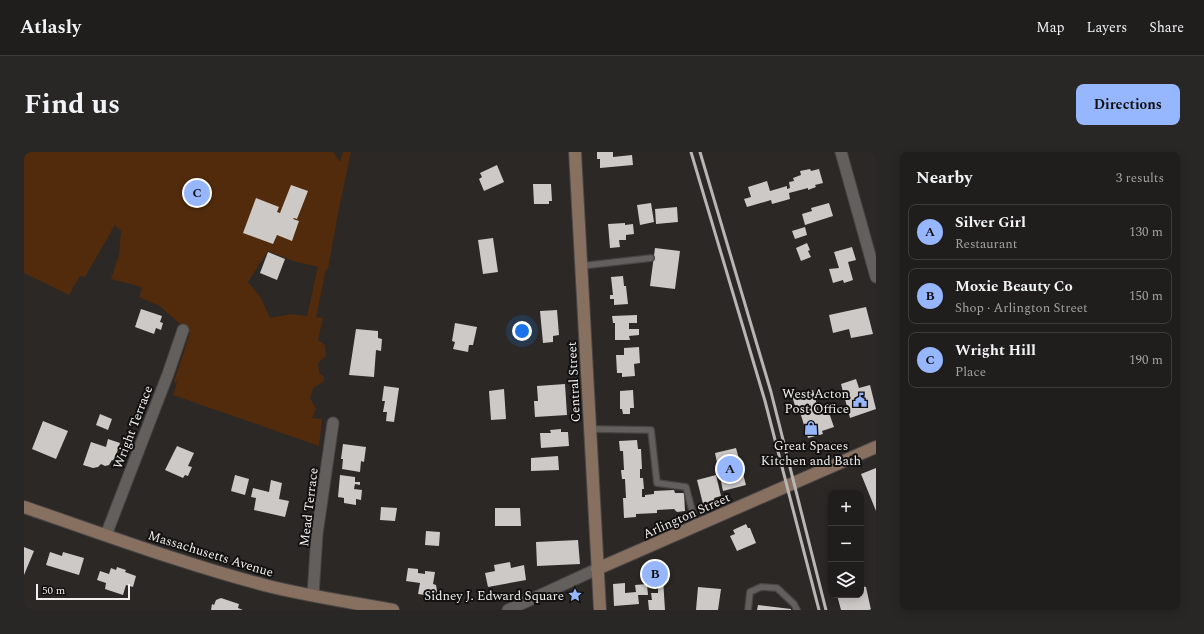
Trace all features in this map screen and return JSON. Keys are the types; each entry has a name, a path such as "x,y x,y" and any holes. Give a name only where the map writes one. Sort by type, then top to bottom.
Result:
{"street":[{"name":"Central Street","path":"575,152 600,610"},
{"path":"841,152 876,277"},
{"name":"Wright Terrace","path":"106,534 168,374 183,330"},
{"name":"Mead Terrace","path":"313,596 317,534 333,423"},
{"name":"Arlington Street","path":"508,610 597,569 876,447"},
{"name":"Massachusetts Avenue","path":"24,507 246,580 313,596 393,610"}],"lane":[{"path":"581,266 651,258"},
{"path":"590,429 651,430 657,483 686,487 696,526"},
{"path":"748,610 750,592 761,587 778,588 794,604 797,610"}],"shaded area":[{"path":"24,152 333,152 340,162 343,152 351,152 328,269 326,269 316,317 323,318 318,340 325,345 326,356 318,363 319,373 324,377 323,382 313,388 310,398 316,409 312,418 322,419 319,446 173,395 177,383 174,382 190,333 160,306 139,297 142,289 141,287 111,279 119,255 121,231 115,225 85,277 80,276 69,295 24,273","holes":["268,251 293,261 318,267 307,316 292,314 270,318 261,298 248,282"]}],"building":[{"path":"597,152 613,152 613,157 632,155 633,165 600,168 600,159 597,159"},
{"path":"497,165 504,182 484,191 479,179 482,177 480,173"},
{"path":"810,169 811,171 819,169 823,183 815,185 816,187 808,190 808,188 789,193 790,199 772,204 771,200 747,207 744,199 751,197 748,187 767,181 770,191 787,186 787,189 790,188 789,182 794,181 793,178 801,175 800,171"},
{"path":"533,184 551,184 552,201 549,201 549,204 534,204"},
{"path":"291,185 308,191 297,219 293,219 299,221 292,241 277,235 273,244 243,233 256,198 279,207 277,212 280,213"},
{"path":"651,203 654,222 640,225 637,205"},
{"path":"829,203 833,216 805,225 802,214 812,211 811,208"},
{"path":"677,207 678,222 656,224 655,209"},
{"path":"625,223 625,225 633,224 634,234 626,235 626,240 619,240 620,247 610,248 608,224"},
{"path":"805,227 807,235 795,239 792,231"},
{"path":"493,238 498,272 483,274 478,240"},
{"path":"807,243 810,250 808,251 811,257 801,261 796,248"},
{"path":"852,247 856,260 848,262 853,280 844,283 843,280 833,283 829,269 839,268 834,252"},
{"path":"655,248 680,251 675,289 650,286"},
{"path":"268,252 285,259 277,280 260,273"},
{"path":"623,276 628,304 614,305 614,299 610,299 610,295 613,295 611,277"},
{"path":"866,307 873,334 851,338 849,329 833,333 829,315"},
{"path":"141,309 162,316 160,322 163,323 161,330 156,328 154,334 135,327"},
{"path":"557,310 559,335 553,336 553,342 543,343 540,311"},
{"path":"637,315 637,323 629,323 629,329 639,329 639,335 629,336 630,340 615,340 615,323 613,323 612,316"},
{"path":"455,323 477,327 473,345 469,345 468,352 453,349 455,342 452,341"},
{"path":"356,329 378,331 378,338 382,339 381,351 376,350 374,377 349,375"},
{"path":"639,347 640,363 634,364 635,376 622,377 622,373 617,373 616,355 624,355 624,348"},
{"name":"West Acton Post Office","path":"856,379 859,388 870,385 876,409 850,418 841,384"},
{"path":"565,384 567,415 535,417 534,401 538,401 537,386"},
{"path":"384,386 399,388 394,422 386,421 387,412 383,412 385,401 382,401"},
{"path":"504,389 506,419 491,420 489,391"},
{"path":"633,390 634,408 630,408 630,414 623,414 622,409 620,409 620,391"},
{"path":"813,390 819,413 828,410 834,427 822,431 823,434 808,438 800,412 797,412 792,396"},
{"path":"100,414 112,419 108,430 96,425"},
{"path":"43,421 68,431 56,459 32,449"},
{"path":"561,429 561,432 568,432 569,446 541,448 540,433 551,433 550,430"},
{"path":"108,439 120,443 114,461 112,460 109,465 105,466 101,464 98,467 93,468 83,465 91,442 106,447"},
{"path":"637,440 638,449 641,449 642,469 640,469 640,478 643,478 644,489 642,489 642,497 645,497 645,495 654,494 654,491 674,490 675,493 684,493 685,511 677,512 674,509 657,510 657,513 636,514 636,517 624,518 623,498 626,498 625,479 622,479 621,470 624,470 623,451 620,451 619,441"},
{"path":"343,444 366,447 364,462 361,461 360,472 342,469 343,459 341,459"},
{"path":"177,446 194,453 188,466 192,467 188,476 185,475 183,478 165,470"},
{"path":"736,448 746,485 723,491 715,453"},
{"path":"558,456 559,470 531,471 531,458"},
{"path":"876,468 876,511 861,474"},
{"path":"235,475 249,479 245,495 231,491"},
{"path":"340,475 355,477 355,482 360,482 360,485 355,484 354,489 362,490 361,500 356,499 356,505 344,503 344,498 338,497"},
{"path":"716,475 721,496 714,498 715,501 703,504 697,480"},
{"path":"271,480 282,483 279,499 289,501 285,517 254,510 256,498 251,497 253,488 269,492"},
{"path":"381,507 397,508 395,521 380,520"},
{"path":"495,508 520,508 521,526 495,526"},
{"path":"746,524 748,528 750,528 756,543 737,551 730,536 735,534 733,530"},
{"path":"426,531 440,532 439,546 425,545"},
{"path":"578,540 580,564 537,566 536,542"},
{"path":"24,547 34,551 24,575"},
{"path":"50,552 62,556 63,552 84,558 79,575 46,565"},
{"path":"510,562 511,568 524,565 526,580 488,587 485,573 495,571 494,565"},
{"path":"659,565 663,579 665,610 649,610 648,600 652,600 651,593 658,593 658,580 652,582 647,569"},
{"path":"117,567 136,576 133,587 126,585 123,595 105,589 106,583 97,580 100,571 109,574 111,568 116,570"},
{"path":"408,568 418,569 418,573 425,574 425,571 435,572 433,584 436,585 437,591 435,595 418,594 420,583 406,581"},
{"path":"625,583 625,593 636,592 635,585 647,584 648,595 638,595 639,604 614,606 613,584"},
{"path":"698,587 721,589 718,610 696,610"},
{"path":"864,587 866,587 871,610 841,610 838,598 864,598"},
{"path":"221,598 239,604 238,608 243,610 211,610 212,604 214,605 216,600"},
{"path":"758,605 791,609 791,610 757,610"}],"railway":[{"path":"691,152 765,401 819,610"},
{"path":"700,152 771,392 826,610"}],"place":[{"name":"Wright Hill","path":"197,193"},
{"name":"West Acton Post Office","path":"860,400"},
{"name":"Great Spaces Kitchen and Bath","path":"811,428"},
{"name":"Silver Girl","path":"730,469"},
{"name":"Moxie Beauty Co","path":"655,574"},
{"name":"Sidney J. Edward Square","path":"575,595"}]}
